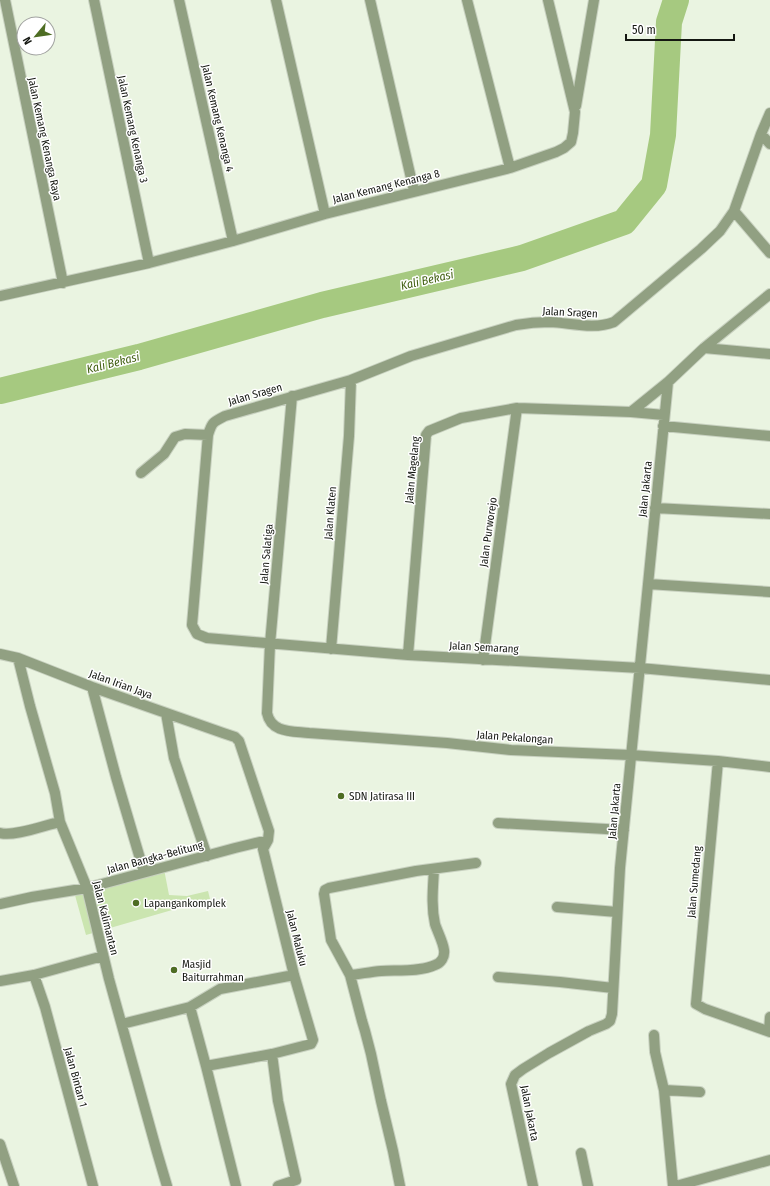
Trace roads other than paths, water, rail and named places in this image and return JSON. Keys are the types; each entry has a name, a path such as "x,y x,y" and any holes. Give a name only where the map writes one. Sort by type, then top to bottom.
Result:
{"street":[{"name":"Jalan Kemang Kenanga Raya","path":"5,0 62,283"},
{"name":"Jalan Kemang Kenanga 3","path":"94,0 149,263"},
{"name":"Jalan Kemang Kenanga 4","path":"179,0 233,241"},
{"path":"276,0 325,214"},
{"path":"370,0 414,191"},
{"path":"467,0 510,168"},
{"name":"Jalan Kemang Kenanga 8","path":"0,296 149,263 233,241 325,214 510,168 564,148 571,142 574,133 576,112 548,0"},
{"path":"576,112 594,0"},
{"name":"Jalan Sragen","path":"208,435 211,425 215,421 225,416 351,380 411,356 516,325 549,322 605,326 614,322 701,249 720,231 734,211 761,134 770,113"},
{"path":"761,134 770,144"},
{"path":"734,211 770,253"},
{"path":"631,412 668,382 704,348 770,294"},
{"path":"704,348 770,354"},
{"name":"Jalan Klaten","path":"331,649 349,436 351,380"},
{"name":"Jalan Jakarta","path":"533,1186 512,1084 515,1075 589,1031 606,1024 610,1020 612,1014 617,912 630,755 668,382"},
{"name":"Jalan Salatiga","path":"267,713 270,644 292,396"},
{"name":"Jalan Magelang","path":"408,655 426,435 429,430 461,418 517,408 631,412 664,415"},
{"name":"Jalan Purworejo","path":"483,660 517,408"},
{"path":"663,426 770,436"},
{"path":"141,473 164,454 175,437 186,434 208,435"},
{"name":"Jalan Semarang","path":"208,435 192,625 197,634 207,638 331,649 483,660 640,668 770,680"},
{"path":"655,508 770,514"},
{"path":"648,584 770,592"},
{"name":"Jalan Irian Jaya","path":"0,654 18,658 92,687 235,737"},
{"name":"Jalan Kalimantan","path":"18,658 54,793 60,822 87,888 103,956 167,1186"},
{"path":"92,687 116,777 144,872"},
{"path":"166,713 174,758 207,856"},
{"name":"Jalan Pekalongan","path":"267,713 268,719 274,726 279,729 290,731 447,743 511,750 630,755 718,761 770,767"},
{"name":"Jalan Maluku","path":"206,1066 272,1054 311,1044 314,1040 294,975 263,849 268,840 269,831 241,745 235,737"},
{"name":"Jalan Sumedang","path":"718,761 696,1004 705,1009 769,1032"},
{"path":"1,834 19,832 60,822"},
{"path":"498,823 624,830"},
{"name":"Jalan Bangka-Belitung","path":"0,904 87,888 268,840"},
{"path":"400,1186 393,1151 380,1101 371,1054 350,975 331,940 324,894 325,890 329,888 386,876 476,863"},
{"path":"350,975 378,971 418,969 435,965 440,962 444,951 433,913 432,902 434,869"},
{"path":"557,907 617,912"},
{"path":"0,981 34,975 103,956"},
{"name":"Jalan Bintan 1","path":"34,975 45,1007 93,1186"},
{"path":"122,1024 190,1007 220,989 294,975"},
{"path":"498,977 613,988"},
{"path":"190,1007 236,1186"},
{"path":"769,1032 770,1017"},
{"path":"654,1035 655,1052 664,1090 674,1186 770,1160"},
{"path":"272,1054 278,1101 296,1180 278,1186"},
{"path":"664,1090 700,1092"},
{"path":"0,1144 14,1186"},
{"path":"581,1153 588,1186"}],"waterway":[{"name":"Kali Bekasi","path":"0,391 139,357 322,305 522,258 624,222 654,185 663,135 669,22 676,0"}],"place":[{"name":"SDN Jatirasa III","path":"341,796"},
{"name":"Lapangankomplek","path":"136,903"},
{"name":"Masjid Baiturrahman","path":"174,970"}]}
